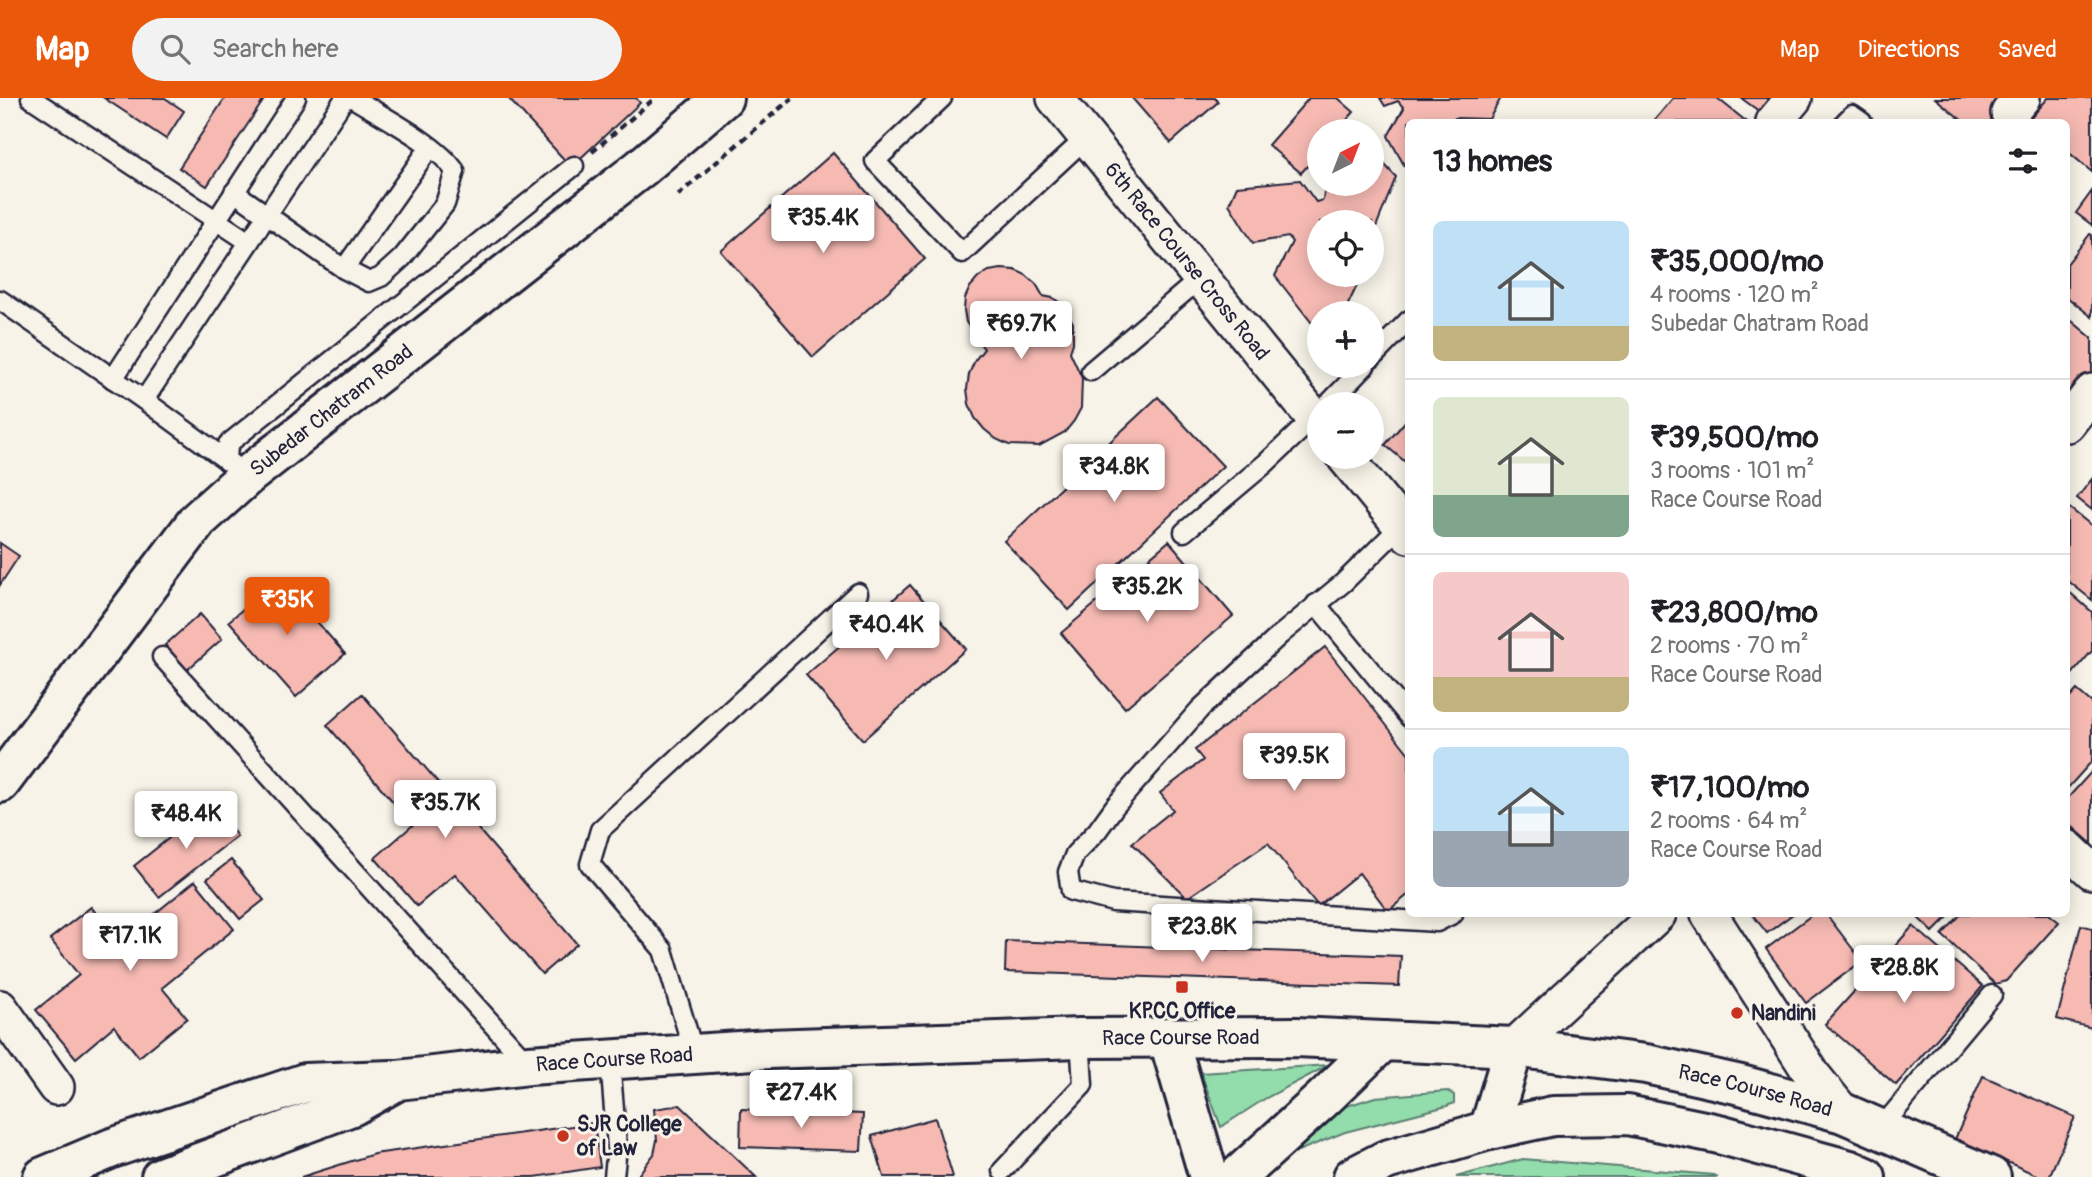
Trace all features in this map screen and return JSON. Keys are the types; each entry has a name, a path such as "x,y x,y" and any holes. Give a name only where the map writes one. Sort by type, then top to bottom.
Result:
{"main road":[{"name":"Subedar Chatram Road","path":"0,783 237,468 631,177 723,98"},
{"path":"1168,1037 1209,1177"},
{"name":"Race Course Road","path":"161,1177 352,1106 398,1080 529,1065 694,1053 1080,1038 1296,1037 1514,1047 1646,1064 1741,1085 1843,1113 1991,1177"},
{"path":"1237,1177 1383,1041"},
{"path":"1489,1130 1514,1047"},
{"path":"43,1177 112,1148 305,1083 398,1080"},
{"path":"1353,1177 1386,1160 1489,1130 1553,1116 1627,1115 1719,1134 1850,1170 1866,1177"}],"street":[{"name":"6th Race Course Cross Road","path":"1055,98 1200,278 1307,400"},
{"path":"1776,119 1794,98"},
{"path":"2070,420 2092,392"},
{"path":"1355,469 1405,531"},
{"path":"2070,851 2092,871"},
{"path":"1514,1047 1655,917"},
{"path":"1711,917 1813,1076 1843,1113"},
{"path":"0,1007 55,1087"}],"lane":[{"path":"31,98 249,242"},
{"path":"113,379 296,98"},
{"path":"144,400 345,98"},
{"path":"234,192 344,269 369,282 382,277 402,258 445,204 455,171 447,160 430,147 353,98"},
{"path":"942,98 875,161 962,253 1087,137"},
{"path":"344,269 430,147"},
{"path":"237,468 228,444 574,166"},
{"path":"1091,371 1200,278"},
{"path":"0,300 237,468"},
{"path":"1384,346 1405,324"},
{"path":"1341,392 1354,378"},
{"path":"1184,531 1307,427"},
{"path":"1405,531 1316,604 1200,709 1075,854 1068,872 1071,891 1113,902 1437,922 1447,917"},
{"path":"694,1053 663,950 590,864 600,830 859,593"},
{"path":"1316,604 1405,712"},
{"path":"162,657 529,1065"},
{"path":"1881,1128 1992,995"},
{"path":"1002,1171 1083,1085 1080,1038"},
{"path":"610,1060 617,1147 614,1177"}],"path":[{"path":"574,166 655,98"},
{"path":"678,195 792,98"}],"green space":[{"path":"1329,1065 1266,1098 1221,1127 1201,1073"},
{"path":"1447,1091 1454,1095 1454,1103 1447,1106 1345,1132 1261,1166 1331,1111 1375,1097"},
{"path":"1523,1159 1714,1175 1718,1177 1456,1177"}],"building":[{"path":"104,98 165,98 184,111 166,139"},
{"path":"225,98 265,98 207,186 179,168"},
{"path":"508,98 636,98 640,103 571,167"},
{"path":"1132,98 1215,98 1218,102 1171,143"},
{"path":"1309,98 1338,98 1354,112 1348,119 1307,119 1307,166 1301,173 1268,145"},
{"path":"1380,98 1501,98 1489,119 1405,119 1405,167 1388,136 1404,108 1398,101 1385,106"},
{"path":"1673,98 1717,98 1743,119 1656,119"},
{"path":"1741,98 1783,98 1767,117"},
{"path":"1935,98 2012,99 1995,119 1960,119"},
{"path":"2048,98 2092,98 2092,172 2070,154 2070,119 2030,119"},
{"path":"833,153 925,259 813,357 721,251"},
{"path":"1384,164 1396,177 1383,210 1307,210 1307,287 1356,287 1350,301 1307,301 1307,317 1275,276 1292,242 1288,237 1253,243 1229,204 1237,186 1300,180 1307,190 1307,196 1312,196 1316,202 1323,200 1324,196 1384,196"},
{"path":"2092,191 2092,225 2076,213"},
{"path":"2090,234 2092,235 2092,317 2070,299 2070,260"},
{"path":"1015,270 1026,275 1036,284 1043,296 1053,298 1063,305 1073,323 1070,352 1082,378 1081,408 1065,432 1039,446 1009,445 996,439 975,418 969,404 969,374 984,349 966,322 965,298 979,277 989,271"},
{"path":"2070,320 2092,338 2092,386 2070,409"},
{"path":"1158,397 1223,466 1069,610 1004,541"},
{"path":"1405,422 1405,462 1385,445"},
{"path":"2092,479 2092,510 2077,498"},
{"path":"2070,508 2092,526 2092,600 2070,582"},
{"path":"1169,541 1233,616 1125,708 1061,633"},
{"path":"0,543 19,556 0,585"},
{"path":"279,578 345,654 296,697 229,621"},
{"path":"910,585 966,649 863,740 806,675"},
{"path":"2070,593 2092,612 2092,651 2070,677"},
{"path":"200,614 222,639 187,670 165,645"},
{"path":"1325,647 1405,749 1405,897 1388,911 1359,873 1318,906 1268,843 1187,898 1132,843 1173,810 1160,793 1203,760 1195,750"},
{"path":"2077,690 2092,703 2092,761 2070,786 2070,698"},
{"path":"362,694 577,944 542,974 455,874 417,906 375,858 413,825 327,725"},
{"path":"2092,771 2092,844 2070,825 2070,796"},
{"path":"212,804 237,836 159,897 134,866"},
{"path":"231,860 264,900 240,919 207,879"},
{"path":"195,881 234,929 162,988 187,1018 139,1057 114,1026 76,1058 36,1010 79,975 50,939 91,907 120,942"},
{"path":"1754,917 1789,917 1767,933"},
{"path":"1809,917 1828,917 1862,961 1806,1003 1766,949"},
{"path":"1917,917 1948,917 1933,932"},
{"path":"1958,917 2053,917 2059,922 2006,981 1995,984 1942,935"},
{"path":"2081,925 2092,928 2092,1028 2057,1019"},
{"path":"1913,926 1983,986 1896,1085 1825,1024"},
{"path":"1006,941 1401,956 1399,986 1005,972"},
{"path":"1983,1076 2075,1117 2049,1177 2041,1177 1955,1139"},
{"path":"680,1105 756,1177 642,1177 639,1174 654,1154 657,1140 654,1109"},
{"path":"741,1109 863,1114 861,1151 740,1147"},
{"path":"935,1118 953,1177 884,1177 872,1136"},
{"path":"594,1123 600,1167 535,1177 301,1177 374,1154"}],"place":[{"name":"KPCC Office","path":"1182,987"},
{"name":"Nandini","path":"1737,1013"},
{"name":"SJR College of Law","path":"563,1136"}]}
